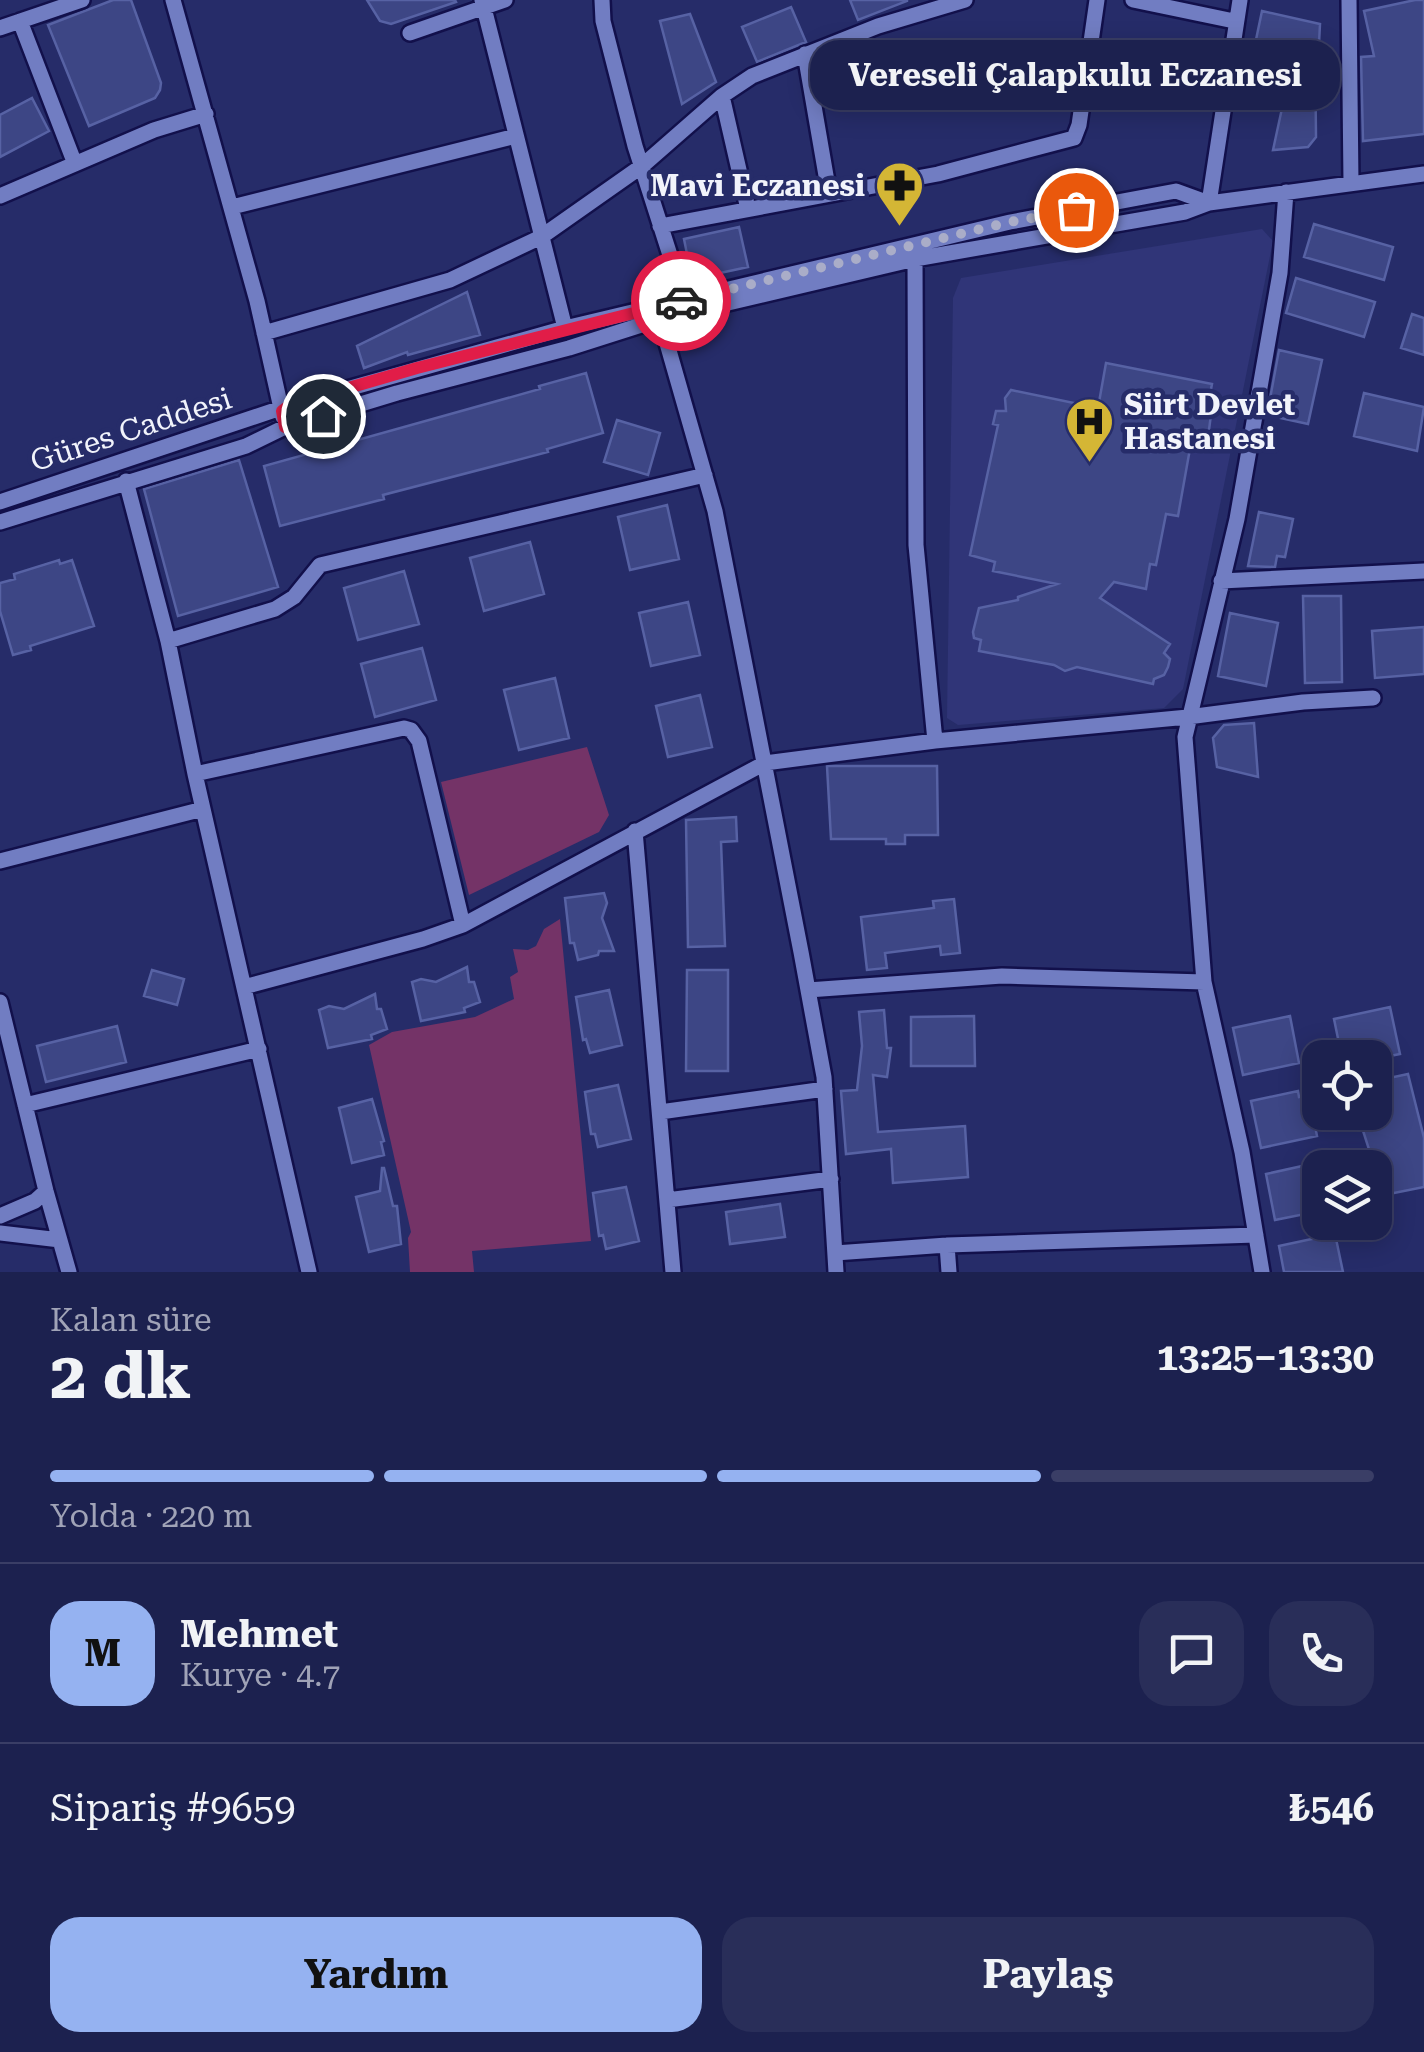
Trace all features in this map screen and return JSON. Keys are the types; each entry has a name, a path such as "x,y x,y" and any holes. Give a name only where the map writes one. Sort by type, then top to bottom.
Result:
{"street":[{"path":"0,28 82,0"},
{"path":"173,0 232,208 283,419"},
{"path":"410,33 505,0"},
{"path":"602,0 603,21 642,166 686,306"},
{"path":"264,333 450,280 542,237 642,166 722,96 752,76 878,26 965,0"},
{"path":"660,226 938,174 1074,138 1080,125 1098,0"},
{"path":"1134,0 1175,4 1234,22"},
{"path":"1209,203 1240,0"},
{"path":"1349,0 1352,183"},
{"path":"483,5 565,328"},
{"path":"20,21 75,164"},
{"path":"805,54 828,194"},
{"path":"722,96 748,209"},
{"path":"0,196 154,130 206,114"},
{"path":"232,208 516,136"},
{"path":"0,522 246,446 283,419 568,348 660,319 686,306 915,259 1185,212 1209,203 1424,174"},
{"name":"Güres Caddesi","path":"0,502 283,419 290,405 565,328 686,306 1010,222 1176,192 1209,203"},
{"path":"1262,1272 1242,1152 1204,982 1185,737 1237,518 1280,273 1286,192"},
{"path":"915,259 916,544 935,741"},
{"path":"660,319 715,511 808,990 825,1088 836,1272"},
{"path":"168,640 275,610 294,597 320,565 705,475"},
{"path":"126,481 168,640 194,774 308,1272"},
{"path":"1222,581 1424,571"},
{"path":"244,988 463,925 765,764 935,741 1372,698"},
{"path":"194,774 338,740 411,730 419,742 463,925"},
{"path":"0,861 203,809"},
{"path":"635,831 673,1272"},
{"path":"808,990 1002,976 1204,982"},
{"path":"0,1002 70,1272"},
{"path":"25,1106 259,1049"},
{"path":"660,1112 825,1088"},
{"path":"668,1200 830,1179"},
{"path":"0,1216 35,1202 46,1191"},
{"path":"0,1233 60,1240"},
{"path":"835,1253 947,1245 1256,1235"},
{"path":"947,1245 949,1272"}],"shaded area":[{"name":"Siirt Devlet Hastanesi","path":"1262,229 1273,241 1183,689 1164,708 958,725 947,718 953,298 961,278"},
{"path":"587,747 609,815 599,832 469,895 441,782"},
{"path":"560,919 591,1241 472,1251 474,1272 410,1272 411,1232 369,1045 392,1032 475,1017 514,999 510,977 518,972 513,949 536,946 544,929"}],"building":[{"path":"113,0 131,0 161,83 160,90 155,98 89,126 48,25"},
{"path":"367,0 456,2 391,24 380,21"},
{"path":"850,0 907,0 907,1 858,20"},
{"path":"1424,0 1424,134 1363,141 1361,57 1374,56 1364,11"},
{"path":"791,7 806,42 757,62 742,27"},
{"path":"1262,11 1320,24 1319,44 1315,44 1316,137 1308,147 1273,150 1292,62 1253,54"},
{"path":"690,14 716,82 682,104 660,21"},
{"path":"32,98 49,131 0,157 0,115"},
{"path":"1314,224 1393,247 1384,280 1304,257"},
{"path":"739,227 748,267 692,279 684,239"},
{"path":"1296,278 1375,302 1364,337 1286,313"},
{"path":"467,292 480,335 408,355 407,352 364,368 357,346"},
{"path":"1412,314 1424,318 1424,355 1401,348"},
{"path":"1279,350 1322,360 1308,424 1267,415"},
{"path":"1106,363 1212,384 1207,445 1191,443 1178,516 1166,514 1156,565 1150,564 1146,589 1114,582 1100,598 1170,644 1164,653 1170,659 1168,667 1153,684 1077,667 1065,671 1054,665 979,651 981,640 974,638 973,632 979,608 1018,600 1057,584 993,571 995,562 970,555 998,425 993,424 996,411 1006,411 1005,398 1011,390 1098,408"},
{"path":"586,373 603,433 547,449 548,452 280,526 264,466"},
{"path":"1364,393 1424,407 1417,451 1354,436"},
{"path":"617,420 660,433 648,475 604,462"},
{"path":"239,460 278,587 178,616 144,489"},
{"path":"667,505 679,559 630,570 618,517"},
{"path":"1259,512 1293,519 1285,557 1277,556 1275,567 1248,566"},
{"path":"530,542 544,594 484,611 470,558"},
{"path":"59,560 60,564 72,560 94,626 13,655 0,611 0,583 15,579 14,574"},
{"path":"404,571 419,624 358,640 344,588"},
{"path":"1303,596 1341,596 1342,682 1305,683"},
{"path":"688,602 700,655 651,666 639,613"},
{"path":"1230,613 1278,623 1266,686 1218,676"},
{"path":"1424,627 1424,674 1375,678 1372,631"},
{"path":"422,648 436,700 375,717 361,664"},
{"path":"555,678 569,738 519,750 504,690"},
{"path":"700,695 712,747 668,757 656,706"},
{"path":"1254,723 1258,777 1217,767 1213,738 1224,725"},
{"path":"827,766 937,766 938,835 905,835 905,844 886,844 886,839 831,839"},
{"path":"736,817 737,841 721,842 725,946 688,947 686,820"},
{"path":"604,893 607,903 602,918 614,951 599,951 598,955 578,960 574,943 570,943 565,898"},
{"path":"954,899 960,953 941,955 940,946 885,953 887,968 867,970 861,917 934,908 933,901"},
{"path":"467,967 469,982 474,982 480,1002 464,1008 465,1012 421,1021 412,982 436,982"},
{"path":"152,970 184,979 177,1005 144,996"},
{"path":"687,970 728,970 728,1071 686,1071"},
{"path":"609,990 622,1045 590,1053 586,1039 583,1040 576,997"},
{"path":"375,994 387,1029 371,1035 372,1039 328,1048 319,1010 329,1006 344,1009"},
{"path":"1390,1007 1400,1054 1392,1056 1392,1040 1338,1040 1334,1019"},
{"path":"884,1010 887,1048 891,1048 887,1077 873,1075 878,1132 965,1126 968,1177 893,1183 891,1149 846,1154 841,1091 857,1090 862,1046 859,1012"},
{"path":"974,1016 975,1066 911,1066 911,1017"},
{"path":"1290,1016 1299,1063 1243,1075 1233,1028"},
{"path":"117,1026 126,1062 46,1082 37,1046"},
{"path":"1408,1074 1424,1138 1424,1187 1392,1193 1392,1150 1369,1150 1363,1130 1392,1130 1392,1077"},
{"path":"618,1085 631,1139 598,1147 595,1134 591,1134 585,1092"},
{"path":"1298,1091 1302,1096 1302,1130 1316,1130 1317,1136 1261,1148 1251,1101"},
{"path":"372,1099 384,1155 352,1163 339,1108"},
{"path":"1302,1166 1302,1215 1275,1220 1266,1174"},
{"path":"382,1168 393,1206 397,1206 401,1244 369,1252 356,1197 380,1191"},
{"path":"626,1187 639,1241 606,1249 603,1235 599,1236 593,1193"},
{"path":"780,1204 785,1237 730,1244 726,1212"},
{"path":"1307,1240 1336,1240 1343,1272 1284,1272 1279,1246"}],"way so far":[{"path":"681,301 1010,222 1076,210"}],"place":[{"name":"Vereseli Çalapkulu Eczanesi","path":"1076,210"},
{"name":"Mavi Eczanesi","path":"900,228"},
{"name":"Siirt Devlet Hastanesi","path":"1089,464"}],"route":[{"path":"323,416 285,427 282,411 290,405 417,368 681,301"}]}
